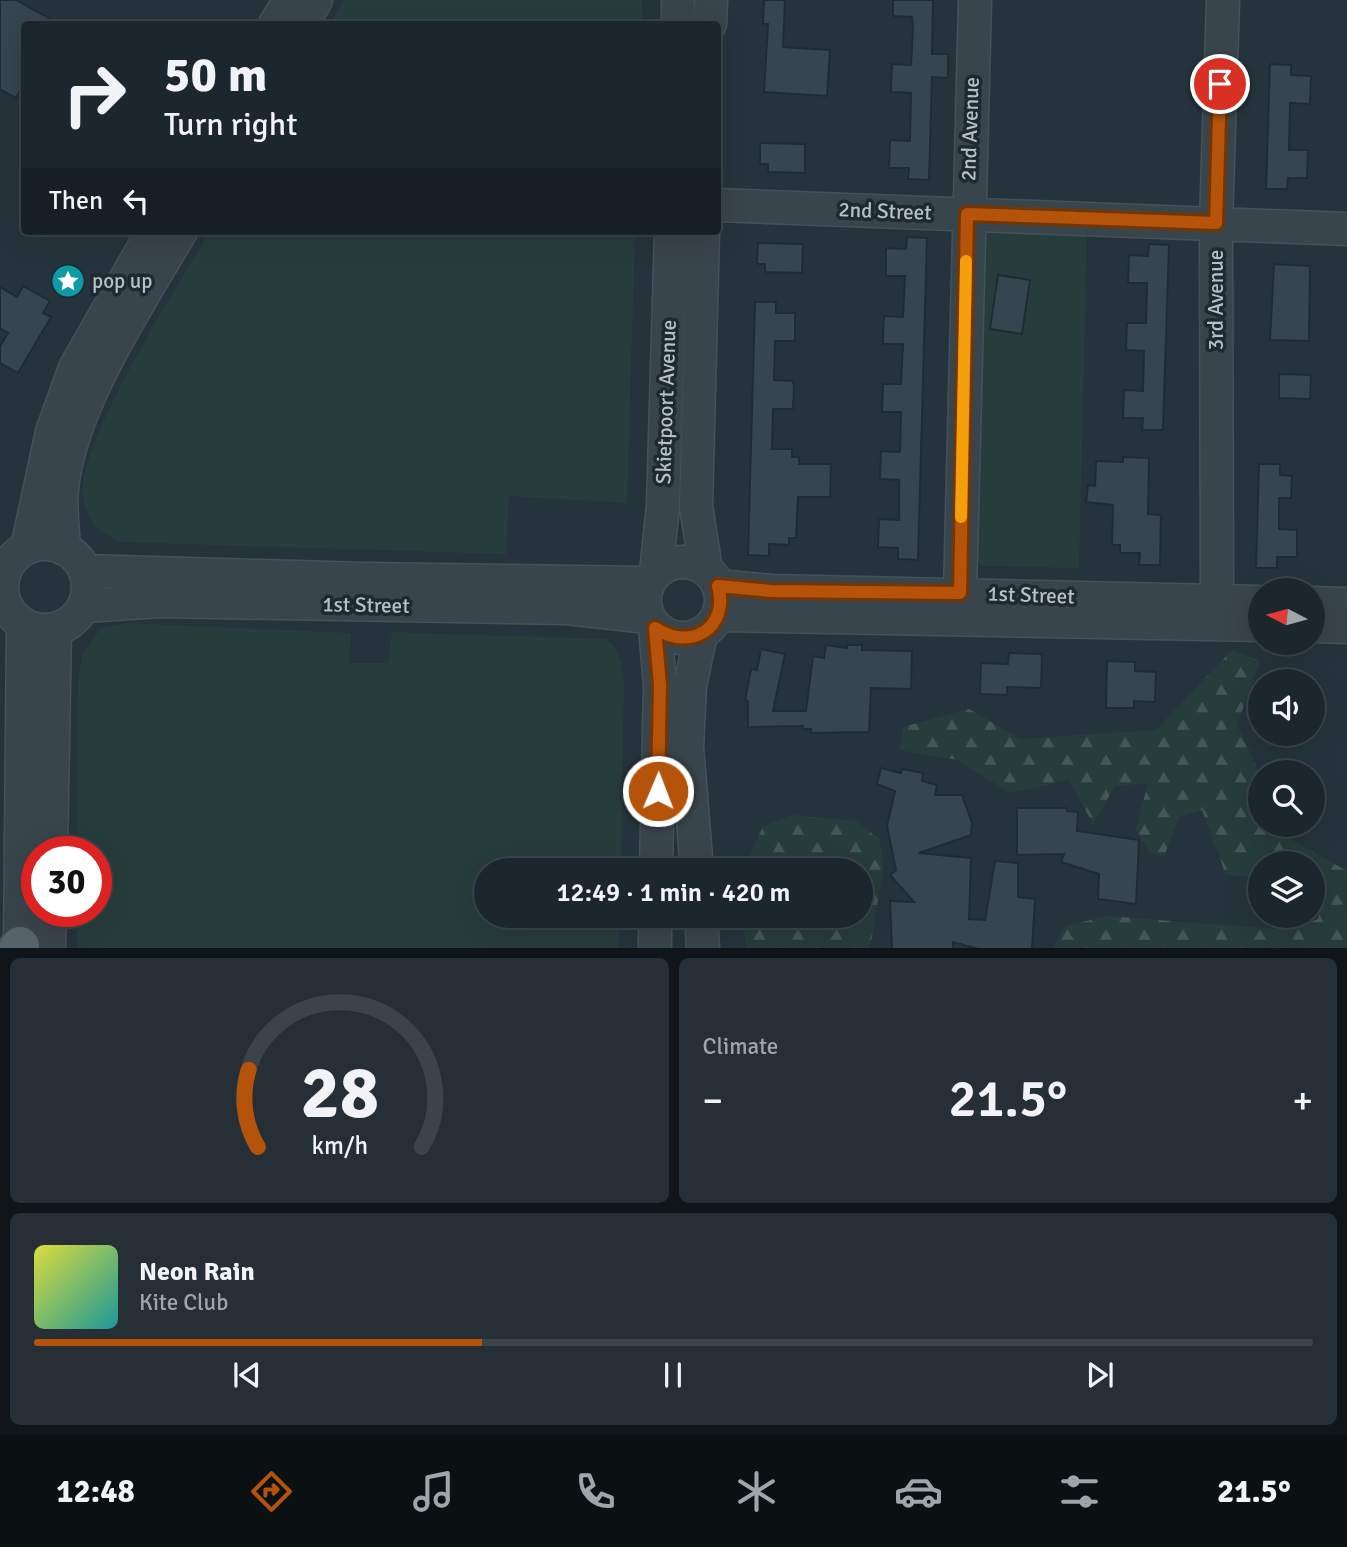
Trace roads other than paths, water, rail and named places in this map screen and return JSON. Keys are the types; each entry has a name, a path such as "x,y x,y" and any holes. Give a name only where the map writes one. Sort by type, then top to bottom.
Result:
{"street":[{"path":"277,21 290,0"},
{"path":"304,21 316,0"},
{"path":"678,0 678,21"},
{"path":"710,21 711,0"},
{"name":"2nd Avenue","path":"960,593 967,214 975,0"},
{"name":"3rd Avenue","path":"1217,601 1216,223 1223,0"},
{"name":"2nd Street","path":"721,205 1347,229"},
{"path":"27,948 10,610 4,578 75,368 151,235"},
{"path":"10,610 38,629 55,629 67,624 84,606 88,594 75,560 62,489 84,410 105,362 179,235"},
{"name":"Skietpoort Avenue","path":"652,578 663,506 671,235"},
{"name":"Skietpoort Avenue","path":"696,858 687,747 690,686 711,601 696,506 704,235"},
{"path":"13,557 46,544 75,560"},
{"name":"1st Street","path":"75,560 363,579 652,578"},
{"path":"651,622 677,639 711,601 686,561 665,566 652,578 644,594 660,685 656,858"},
{"name":"1st Street","path":"711,601 771,591 960,593 1248,602"},
{"name":"1st Street","path":"84,606 161,601 567,608 651,622"},
{"name":"1st Street","path":"711,601 1248,624"},
{"path":"1325,603 1347,604"},
{"path":"1325,626 1347,627"},
{"path":"51,836 55,629"},
{"path":"27,948 40,927"},
{"path":"655,928 655,948"},
{"path":"702,928 703,948"}],"place":[{"name":"pop up","path":"68,281"}]}
